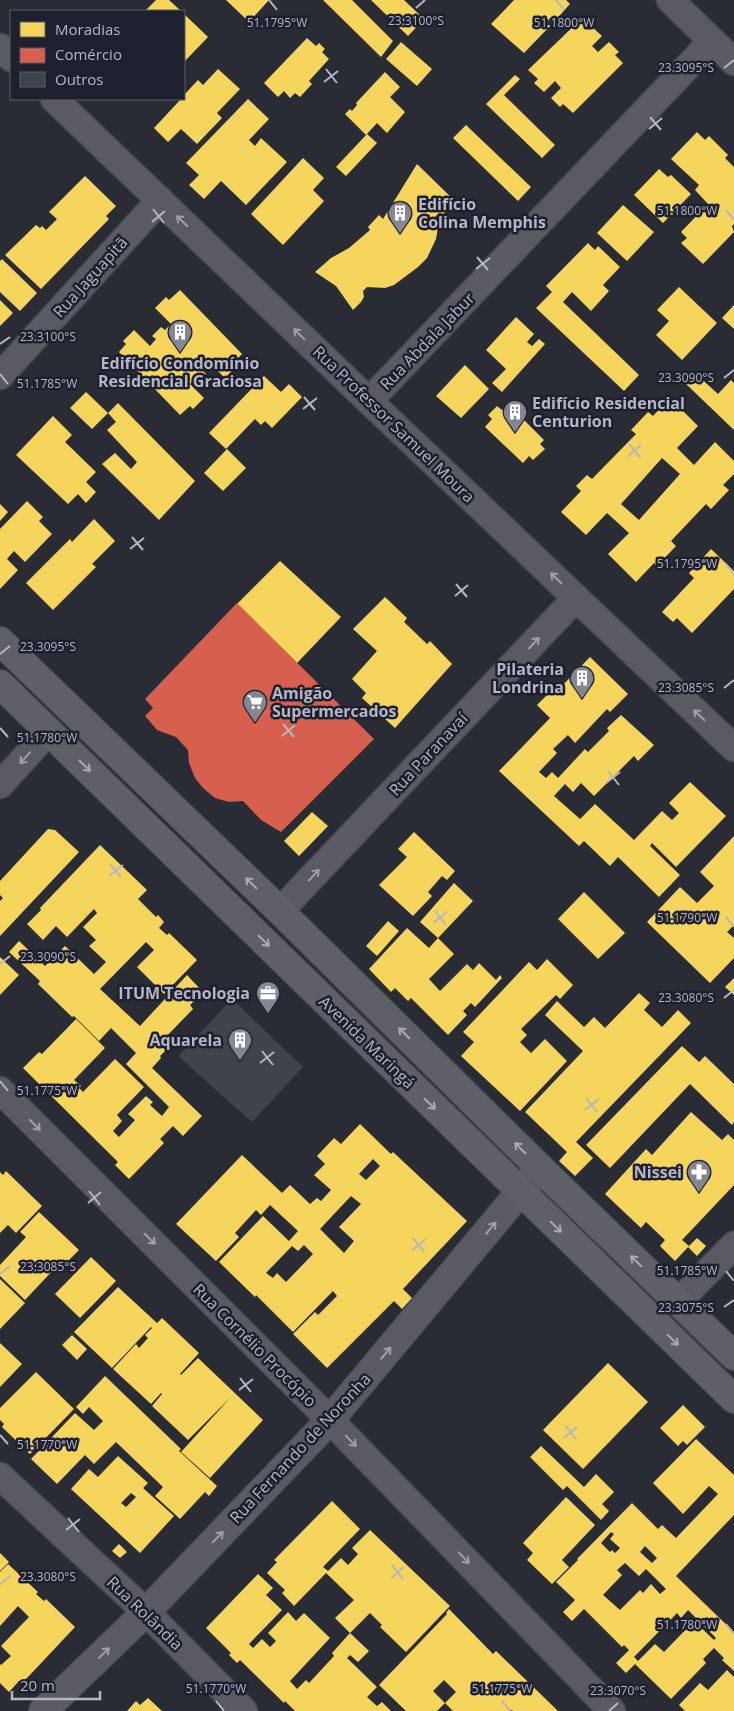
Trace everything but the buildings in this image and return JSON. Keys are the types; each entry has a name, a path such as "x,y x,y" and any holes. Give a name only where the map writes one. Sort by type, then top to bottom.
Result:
{"main road":[{"name":"Avenida Maringá","path":"0,641 280,911 540,1168 734,1356"},
{"name":"Avenida Maringá","path":"0,684 734,1399"}],"street":[{"path":"670,0 734,62"},
{"name":"Rua Abdala Jabur","path":"369,401 712,41"},
{"path":"0,47 10,57"},
{"name":"Rua Professor Samuel Moura","path":"55,100 734,748"},
{"name":"Rua Jaguapitã","path":"0,376 160,200"},
{"name":"Rua Paranavaí","path":"280,911 576,598"},
{"path":"0,785 49,731"},
{"name":"Rua Cornélio Procópio","path":"0,1090 330,1420 612,1711"},
{"name":"Rua Fernando de Noronha","path":"44,1711 146,1612 330,1420 540,1168"},
{"path":"678,1302 734,1245"},
{"name":"Rua Rolândia","path":"0,1476 146,1612 244,1711"}],"place":[{"name":"Edifício Colina Memphis","path":"400,234"},
{"name":"Edifício Condomínio Residencial Graciosa","path":"180,353"},
{"name":"Edifício Residencial Centurion","path":"515,433"},
{"name":"Pilateria Londrina","path":"582,699"},
{"name":"Amigão Supermercados","path":"255,723"},
{"name":"ITUM Tecnologia","path":"268,1014"},
{"name":"Aquarela","path":"240,1061"},
{"name":"Nissei","path":"699,1193"}]}
